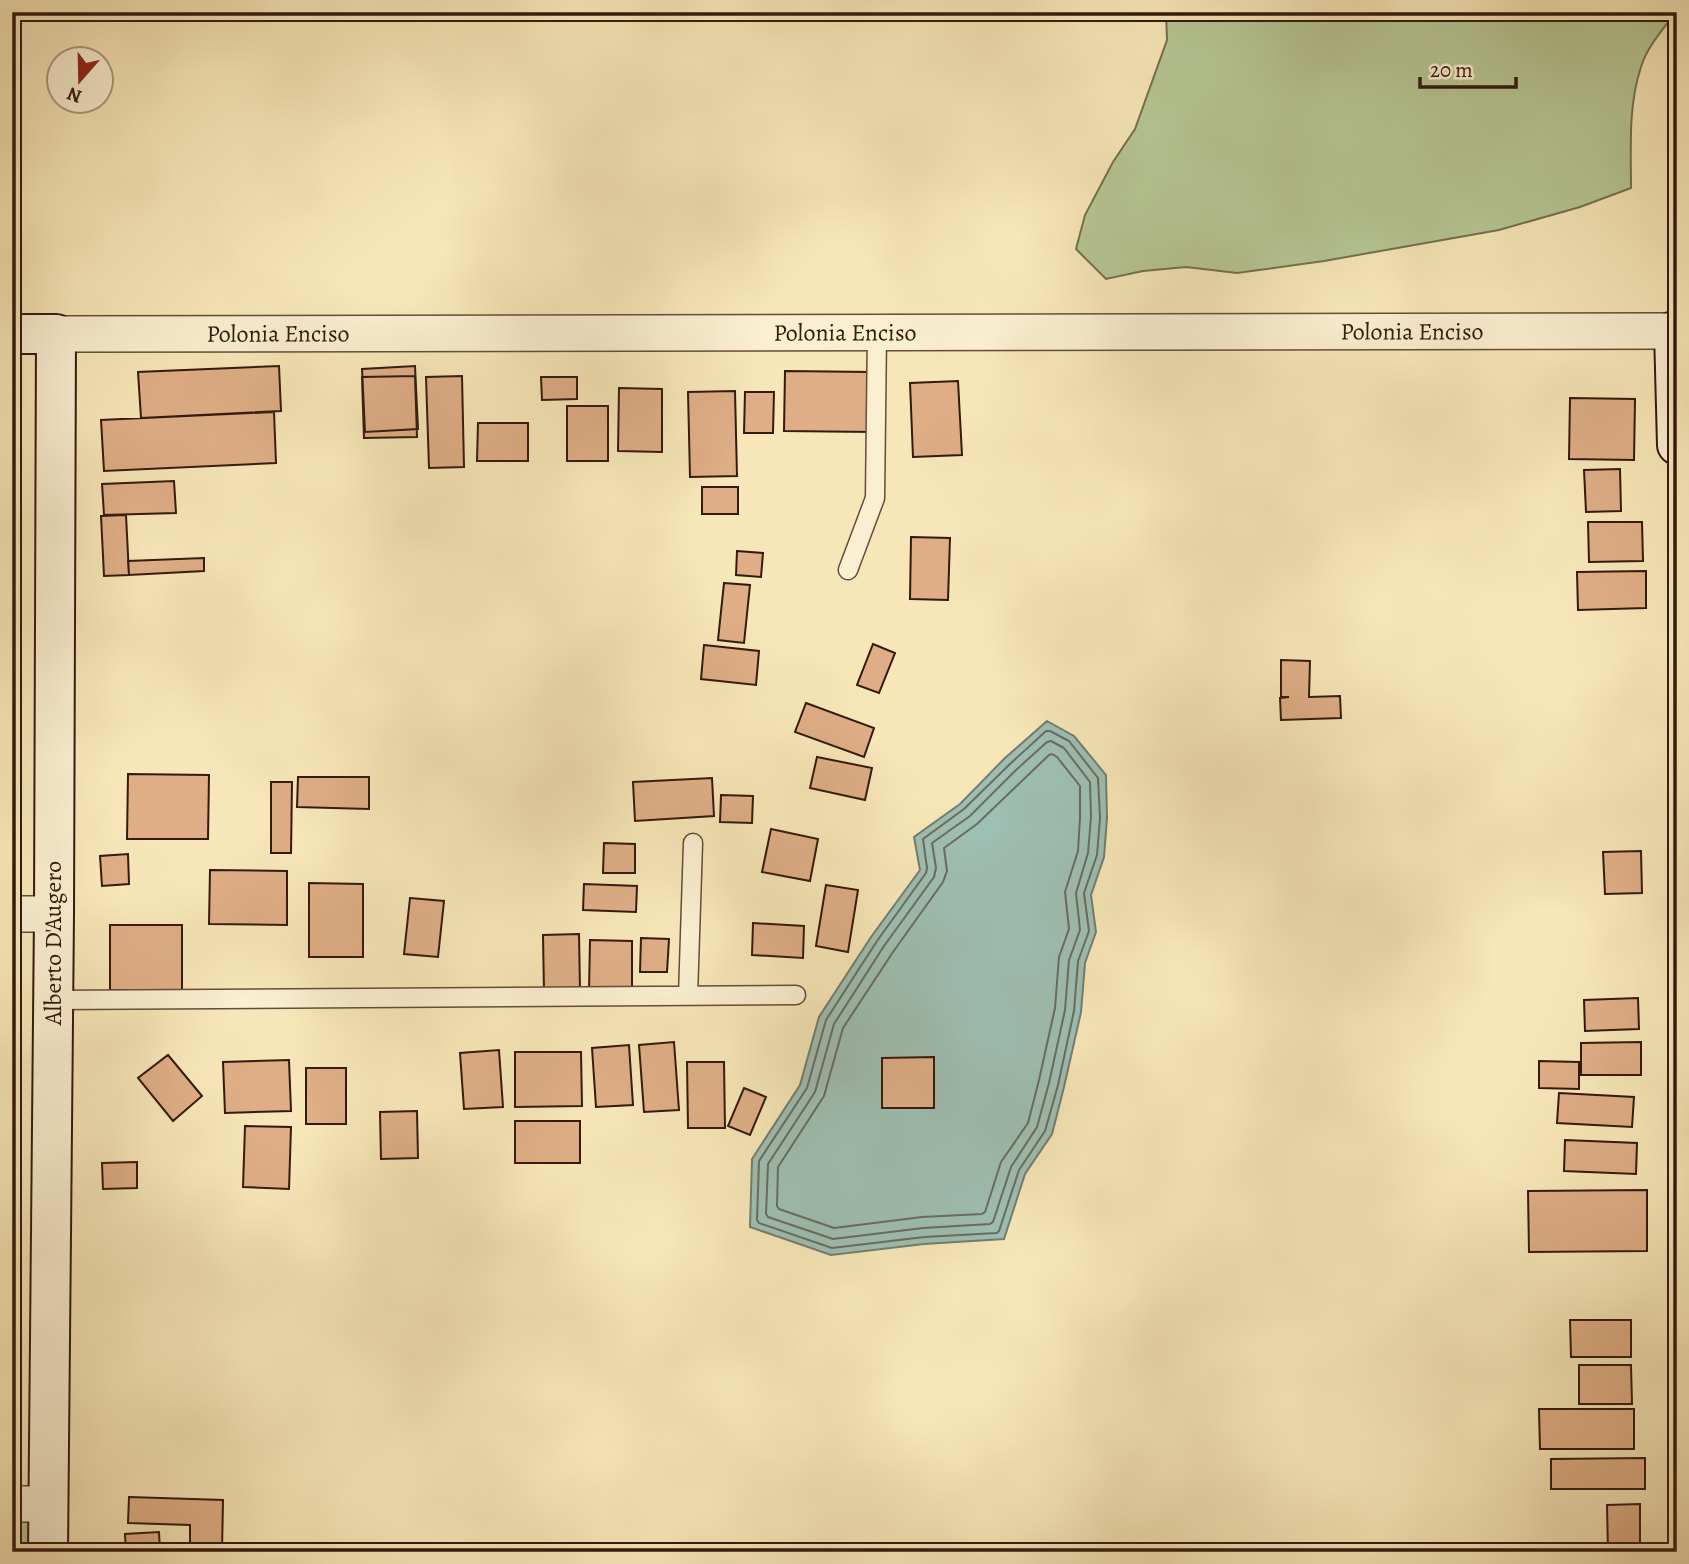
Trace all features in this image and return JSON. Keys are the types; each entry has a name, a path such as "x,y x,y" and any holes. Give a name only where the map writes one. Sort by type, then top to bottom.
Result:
{"main road":[{"path":"1675,331 1677,445"},
{"name":"Polonia Enciso","path":"12,334 56,334"},
{"name":"Alberto D'Augero","path":"48,1552 30,1504 53,1000 56,334"}],"street":[{"name":"Polonia Enciso","path":"56,334 1675,331"},
{"path":"12,914 54,914"}],"lane":[{"path":"848,570 876,498 877,333"},
{"path":"688,996 693,843"},
{"path":"53,1000 796,995"}],"green space":[{"path":"1166,12 1676,12 1647,52 1637,82 1631,127 1631,188 1580,207 1499,230 1324,261 1237,273 1186,267 1143,271 1106,279 1076,249 1085,215 1113,162 1135,129 1167,40"},
{"path":"12,1504 48,1504 48,1552 12,1552"}],"water":[{"path":"1047,721 1074,736 1106,775 1104,857 1091,895 1096,932 1085,963 1081,1012 1052,1134 1025,1174 1004,1239 924,1244 831,1255 750,1227 752,1159 800,1085 819,1017 871,937 920,870 914,837 960,804 1005,758"}],"building":[{"path":"279,366 281,411 141,418 138,372"},
{"path":"415,366 418,429 365,432 362,369"},
{"path":"785,371 873,372 873,432 784,431"},
{"path":"415,376 417,437 364,438 362,377"},
{"path":"462,376 464,467 429,468 426,377"},
{"path":"541,377 577,377 577,399 542,400"},
{"path":"958,381 962,455 913,457 910,383"},
{"path":"619,388 662,389 662,452 618,451"},
{"path":"12,390 15,390 19,480 12,481"},
{"path":"735,391 737,476 690,477 688,392"},
{"path":"745,392 774,392 773,433 744,433"},
{"path":"1570,398 1635,399 1634,460 1569,459"},
{"path":"567,406 608,406 608,461 567,461"},
{"path":"274,412 276,463 104,471 101,420"},
{"path":"478,423 528,423 528,461 477,461"},
{"path":"1620,469 1621,511 1586,512 1584,470"},
{"path":"174,481 176,513 104,515 102,484"},
{"path":"702,487 738,487 738,514 702,514"},
{"path":"126,515 129,575 104,576 101,516"},
{"path":"1588,522 1642,522 1643,561 1589,562"},
{"path":"911,537 950,538 948,600 910,599"},
{"path":"737,551 763,553 761,577 736,575"},
{"path":"204,558 204,571 129,575 128,561"},
{"path":"1646,571 1646,608 1578,610 1577,572"},
{"path":"724,583 750,585 744,643 718,640"},
{"path":"873,644 895,653 879,693 857,685"},
{"path":"704,645 759,651 756,685 701,679"},
{"path":"1281,660 1310,661 1309,697 1340,696 1341,718 1281,720 1280,698 1289,697 1281,697"},
{"path":"806,703 874,728 864,757 795,732"},
{"path":"817,757 872,768 865,800 810,788"},
{"path":"128,774 209,775 208,839 127,839"},
{"path":"298,777 369,777 369,809 297,807"},
{"path":"712,778 714,816 635,821 633,782"},
{"path":"271,782 292,782 291,853 271,853"},
{"path":"721,795 753,796 752,823 720,822"},
{"path":"771,829 818,839 810,881 762,872"},
{"path":"604,843 635,844 635,873 603,873"},
{"path":"1641,851 1642,893 1605,894 1603,852"},
{"path":"128,854 129,884 102,886 100,856"},
{"path":"210,870 287,871 287,925 209,924"},
{"path":"309,883 363,884 363,957 309,957"},
{"path":"584,884 637,886 636,912 583,910"},
{"path":"826,885 858,890 848,952 816,946"},
{"path":"410,898 444,901 438,957 404,954"},
{"path":"753,923 804,926 803,958 752,955"},
{"path":"110,925 182,925 182,990 110,990"},
{"path":"579,934 580,991 544,992 543,935"},
{"path":"641,938 669,939 667,972 640,972"},
{"path":"590,940 632,941 632,992 589,991"},
{"path":"1638,998 1639,1029 1585,1031 1584,1000"},
{"path":"674,1042 679,1110 644,1112 639,1045"},
{"path":"1641,1042 1641,1075 1581,1075 1581,1043"},
{"path":"629,1045 633,1105 596,1107 592,1048"},
{"path":"499,1050 503,1107 464,1109 460,1053"},
{"path":"515,1052 581,1052 582,1106 515,1107"},
{"path":"168,1055 202,1096 173,1121 138,1078"},
{"path":"934,1057 934,1108 882,1108 882,1058"},
{"path":"289,1060 291,1111 225,1113 223,1062"},
{"path":"1539,1061 1579,1062 1579,1089 1539,1088"},
{"path":"687,1062 724,1062 725,1128 688,1128"},
{"path":"306,1068 346,1068 346,1124 306,1124"},
{"path":"744,1088 766,1097 750,1135 728,1126"},
{"path":"1559,1093 1634,1097 1632,1127 1557,1123"},
{"path":"417,1111 418,1158 381,1159 380,1112"},
{"path":"515,1121 580,1121 580,1163 515,1163"},
{"path":"245,1126 291,1127 289,1189 243,1187"},
{"path":"1565,1140 1637,1143 1636,1174 1564,1171"},
{"path":"137,1162 137,1188 103,1189 102,1163"},
{"path":"1647,1190 1647,1251 1529,1252 1528,1191"},
{"path":"1570,1320 1631,1320 1631,1357 1571,1357"},
{"path":"1579,1365 1631,1365 1632,1404 1579,1404"},
{"path":"1539,1409 1634,1409 1634,1449 1540,1449"},
{"path":"1645,1458 1645,1489 1551,1489 1551,1459"},
{"path":"129,1497 223,1500 222,1552 190,1552 190,1525 128,1523"},
{"path":"1640,1504 1640,1552 1608,1552 1607,1505"},
{"path":"159,1532 160,1552 126,1552 125,1534"}]}
